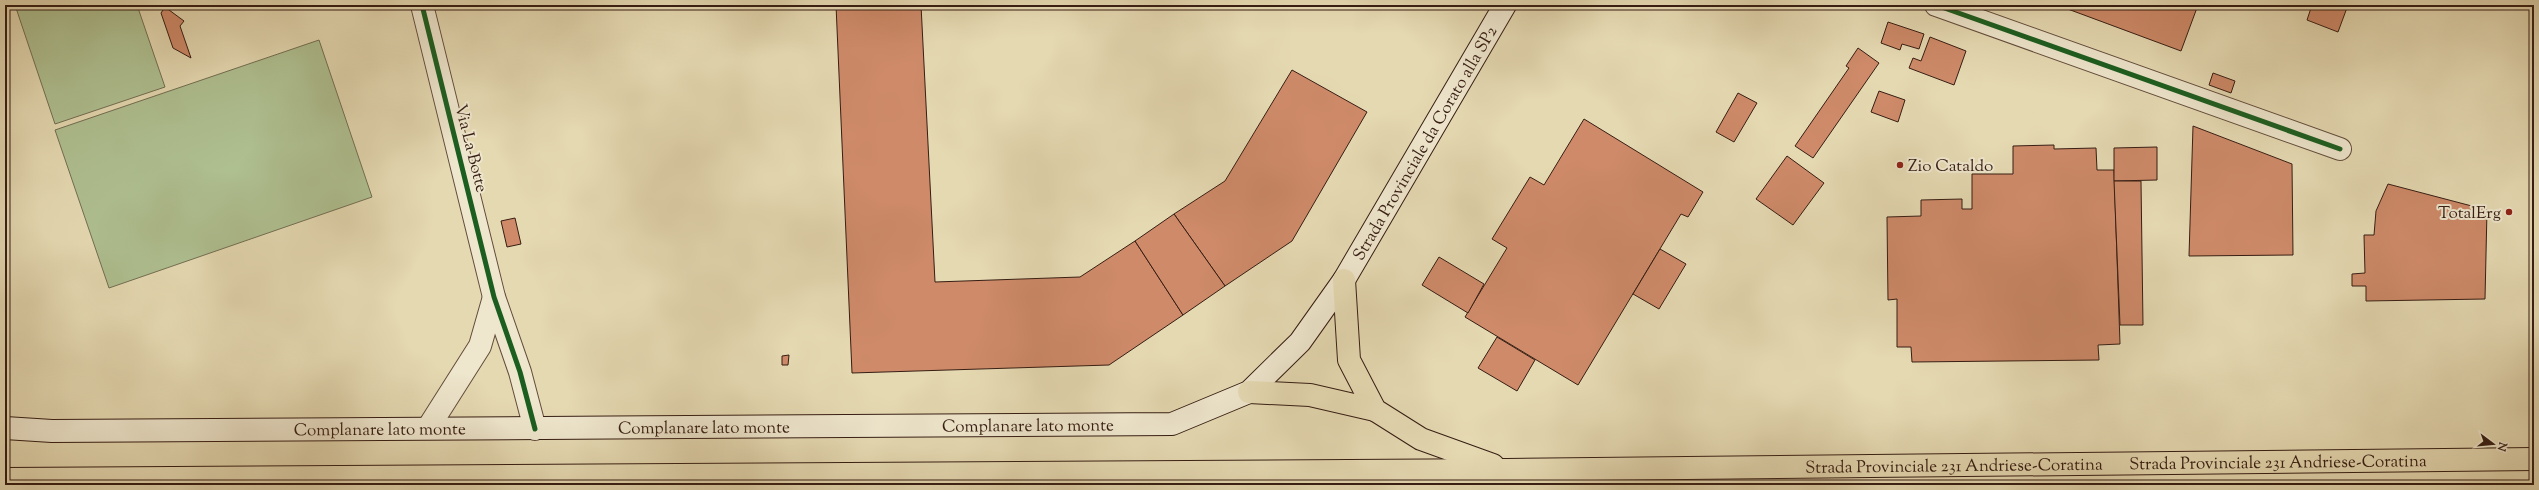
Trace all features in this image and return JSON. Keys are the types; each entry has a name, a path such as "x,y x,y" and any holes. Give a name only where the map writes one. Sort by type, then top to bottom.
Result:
{"highway":[{"path":"1344,280 1349,360 1375,410"},
{"path":"1249,392 1310,396 1375,410 1421,439 1507,470"},
{"name":"Strada Provinciale 231 Andriese-Coratina","path":"5,479 1507,470 2534,458"}],"main road":[{"name":"Via La Botte","path":"422,5 494,297 520,372 535,430"},
{"name":"Strada Provinciale da Corato alla SP2","path":"1344,280 1504,5"},
{"path":"1936,5 2340,149"},
{"name":"Complanare lato monte","path":"5,428 52,431 428,428 535,430 1172,424 1249,392 1300,342 1344,280"},
{"path":"428,428 480,346 494,297"}],"green space":[{"path":"15,5 137,5 165,87 55,124"},
{"path":"319,40 372,197 109,288 55,130"}],"building":[{"path":"836,5 921,5 935,282 1080,277 1135,241 1183,315 1109,365 852,373"},
{"path":"2057,5 2198,5 2181,51"},
{"path":"2312,5 2348,5 2338,32 2307,20"},
{"path":"165,7 184,21 180,26 191,58 173,48 161,13"},
{"path":"1888,22 1924,34 1919,49 1902,44 1900,50 1881,43"},
{"path":"1930,37 1966,51 1954,85 1909,68 1913,58 1921,61"},
{"path":"1858,48 1879,63 1813,158 1795,146 1849,68 1846,66"},
{"path":"1292,70 1367,112 1292,241 1225,286 1174,214 1225,181"},
{"path":"2213,73 2235,81 2231,93 2209,85"},
{"path":"1879,91 1905,100 1898,122 1871,112"},
{"path":"1738,93 1757,103 1734,142 1716,132"},
{"path":"1584,119 1703,192 1688,217 1681,214 1578,385 1465,317 1507,248 1492,239 1530,177 1544,185"},
{"path":"2193,126 2292,164 2293,255 2189,256"},
{"path":"2054,145 2054,149 2096,148 2097,170 2114,170 2120,344 2098,345 2099,360 1912,362 1911,347 1897,347 1897,299 1888,300 1887,217 1921,216 1921,200 1962,199 1962,209 1972,209 1972,174 2013,174 2013,146"},
{"path":"2157,147 2157,180 2114,181 2114,148"},
{"path":"1787,156 1824,183 1793,225 1756,199"},
{"path":"2114,181 2141,181 2143,325 2120,325"},
{"path":"2388,184 2487,210 2485,299 2366,301 2366,286 2352,286 2352,274 2365,273 2364,235 2374,235 2376,211"},
{"path":"1174,214 1225,286 1183,315 1135,241"},
{"path":"515,218 521,244 507,247 501,221"},
{"path":"1660,249 1686,264 1659,309 1633,294"},
{"path":"1439,257 1484,284 1468,313 1422,285"},
{"path":"1497,337 1535,360 1517,391 1478,368"},
{"path":"789,355 788,365 782,365 782,356"}],"cycle path":[{"path":"422,5 494,297 520,372 535,429"},
{"path":"1936,5 2340,149"}],"place":[{"name":"Zio Cataldo","path":"1900,165"},
{"name":"TotalErg","path":"2509,212"}]}
